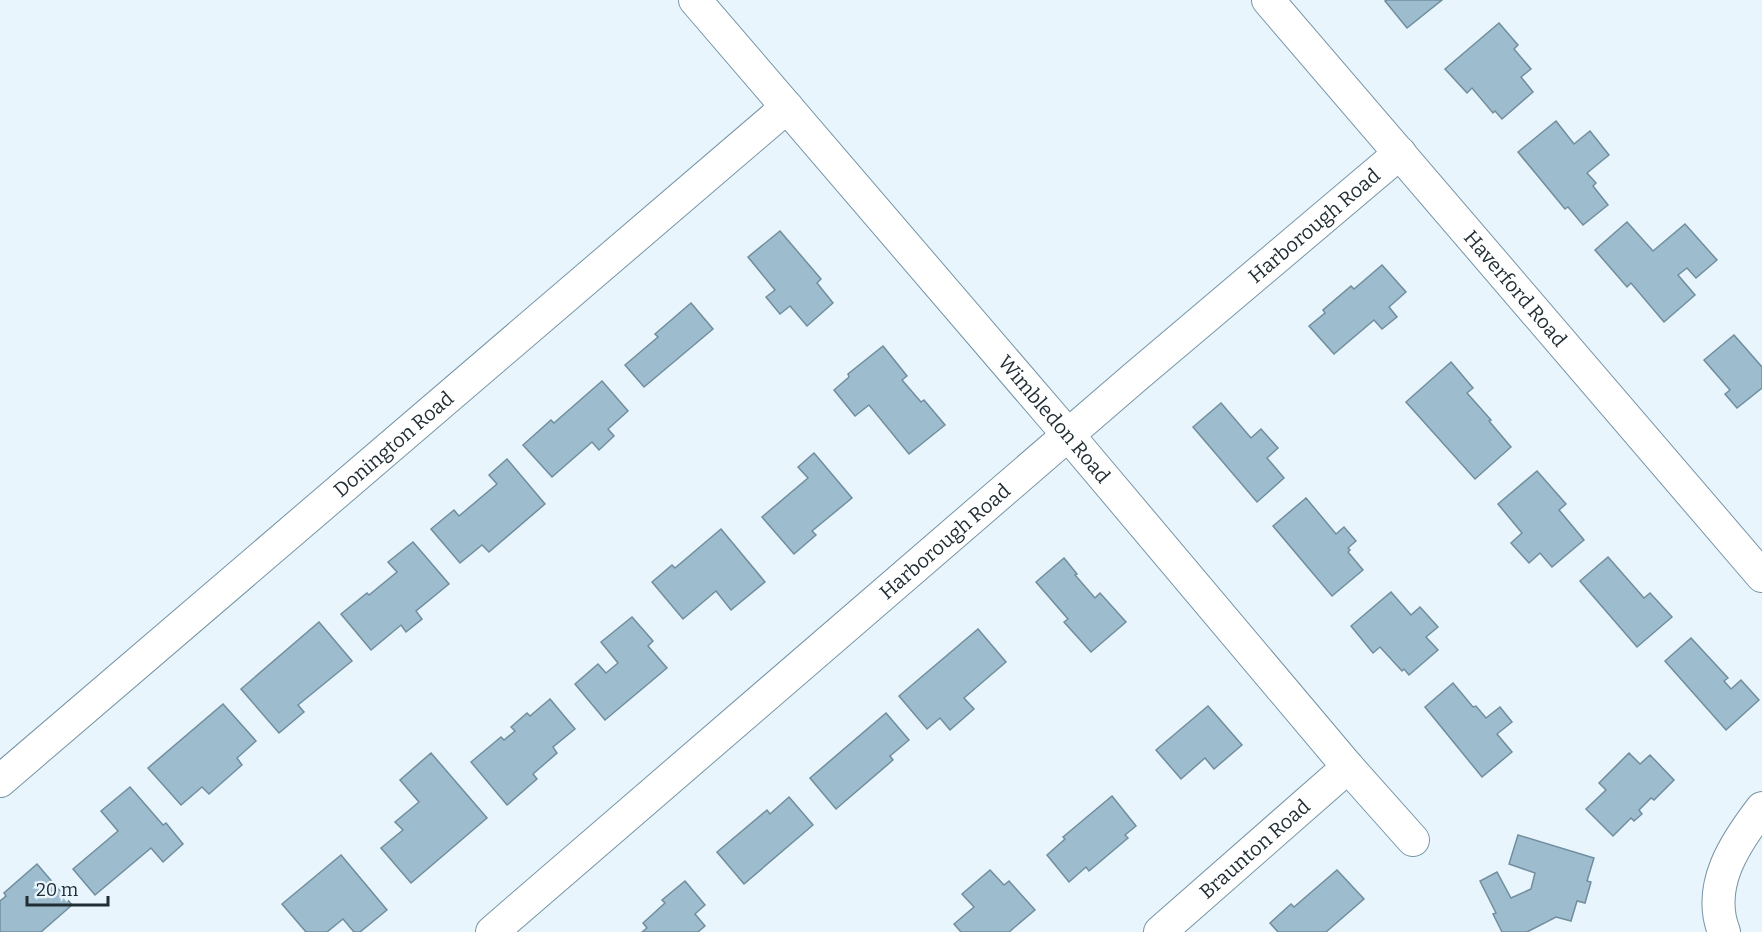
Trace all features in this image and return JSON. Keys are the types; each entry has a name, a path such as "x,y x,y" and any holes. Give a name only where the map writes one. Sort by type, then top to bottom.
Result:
{"street":[{"name":"Wimbledon Road","path":"695,0 1069,435 1348,767 1413,840"},
{"name":"Haverford Road","path":"1268,0 1762,576"},
{"name":"Donington Road","path":"0,781 787,107"},
{"name":"Harborough Road","path":"492,932 1400,153"},
{"name":"Braunton Road","path":"1160,932 1348,767"},
{"path":"1724,932 1717,905 1720,881 1728,861 1762,808"}],"building":[{"path":"1442,0 1407,28 1385,1"},
{"path":"1499,23 1518,45 1514,49 1531,69 1521,77 1533,92 1502,119 1495,111 1493,113 1472,88 1467,93 1445,69"},
{"path":"1556,121 1574,144 1590,131 1609,155 1587,173 1596,183 1593,186 1608,205 1583,225 1568,207 1565,209 1518,152"},
{"path":"1627,222 1653,251 1685,224 1717,260 1696,278 1687,268 1678,275 1695,295 1664,322 1631,283 1627,287 1595,250"},
{"path":"780,231 821,279 817,283 833,303 807,326 790,306 780,314 766,297 775,290 748,257"},
{"path":"1382,265 1406,292 1389,307 1397,317 1382,329 1374,320 1334,354 1309,326 1325,313 1323,310 1351,286 1354,289"},
{"path":"691,303 713,329 644,387 625,365 658,337 655,334"},
{"path":"1734,335 1762,367 1762,388 1737,408 1725,394 1730,390 1704,360"},
{"path":"883,346 907,376 902,380 921,402 924,400 945,425 909,454 869,405 855,416 834,390 849,377 848,374"},
{"path":"1451,362 1473,388 1467,393 1511,447 1475,479 1406,402"},
{"path":"602,381 628,411 608,429 614,436 599,450 592,442 552,477 523,445 551,420 554,423"},
{"path":"1221,403 1251,438 1261,429 1278,448 1267,458 1284,478 1257,502 1193,427"},
{"path":"814,453 852,498 812,531 816,535 794,554 762,517 808,478 798,467"},
{"path":"507,459 545,504 489,552 482,545 460,563 431,529 454,510 459,516 497,484 489,475"},
{"path":"1537,471 1566,504 1559,510 1584,540 1552,567 1540,553 1529,563 1511,543 1522,533 1498,504"},
{"path":"1306,498 1336,534 1344,527 1356,541 1348,548 1350,550 1348,552 1363,570 1332,596 1273,526"},
{"path":"721,529 765,582 731,610 716,591 683,619 652,582 672,565 675,568"},
{"path":"413,542 449,584 416,611 422,619 406,632 401,625 371,650 341,614 397,572 388,562"},
{"path":"1608,557 1644,598 1650,593 1672,617 1637,647 1580,581"},
{"path":"1064,558 1095,598 1100,593 1126,622 1091,652 1064,622 1068,619 1036,582"},
{"path":"1391,592 1411,615 1420,607 1438,627 1426,637 1438,650 1409,675 1404,669 1402,671 1380,647 1373,653 1351,626"},
{"path":"632,617 653,641 648,646 667,668 605,720 575,684 598,664 606,673 618,663 601,642"},
{"path":"319,622 352,661 298,705 304,712 279,733 241,689"},
{"path":"978,629 1006,662 964,698 974,709 950,730 940,718 927,729 899,696"},
{"path":"1691,638 1728,678 1724,681 1731,689 1741,680 1759,700 1726,730 1665,661"},
{"path":"1453,683 1473,707 1476,706 1486,718 1500,707 1512,722 1497,734 1512,752 1482,777 1425,707"},
{"path":"550,699 575,729 553,747 557,753 533,774 537,779 507,805 471,762 501,737 504,740 515,731 511,727 527,713 530,716"},
{"path":"223,704 256,741 237,758 242,765 209,794 202,787 181,805 148,768"},
{"path":"1208,706 1242,745 1214,769 1205,758 1181,779 1156,750"},
{"path":"886,713 909,740 890,756 893,760 836,809 810,778"},
{"path":"431,753 487,818 411,883 381,848 403,830 395,822 419,802 400,780"},
{"path":"1629,753 1640,764 1650,755 1674,780 1654,800 1651,798 1639,810 1642,814 1634,821 1631,818 1613,836 1586,809 1606,790 1599,783"},
{"path":"130,787 163,825 166,823 183,844 163,862 151,848 95,895 73,869 118,831 101,811"},
{"path":"1112,796 1136,826 1125,835 1128,838 1089,871 1086,867 1069,882 1047,855 1065,839 1063,837"},
{"path":"789,797 813,825 744,884 717,852 767,810 770,814"},
{"path":"1518,835 1594,858 1587,881 1591,882 1585,903 1577,901 1571,921 1556,917 1527,932 1502,932 1493,914 1496,913 1480,881 1497,872 1511,898 1531,889 1535,873 1509,864"},
{"path":"341,855 387,910 360,932 354,932 343,919 327,932 306,932 282,904"},
{"path":"37,864 72,905 41,932 0,932 0,901 6,896 4,893"},
{"path":"990,870 1004,885 1009,881 1035,910 1009,932 961,932 954,924 974,907 962,894"},
{"path":"1337,870 1364,899 1326,932 1278,932 1270,923 1291,904 1294,907"},
{"path":"685,881 705,905 695,914 705,926 698,932 642,932 647,928 643,923 665,903 662,900"}]}
